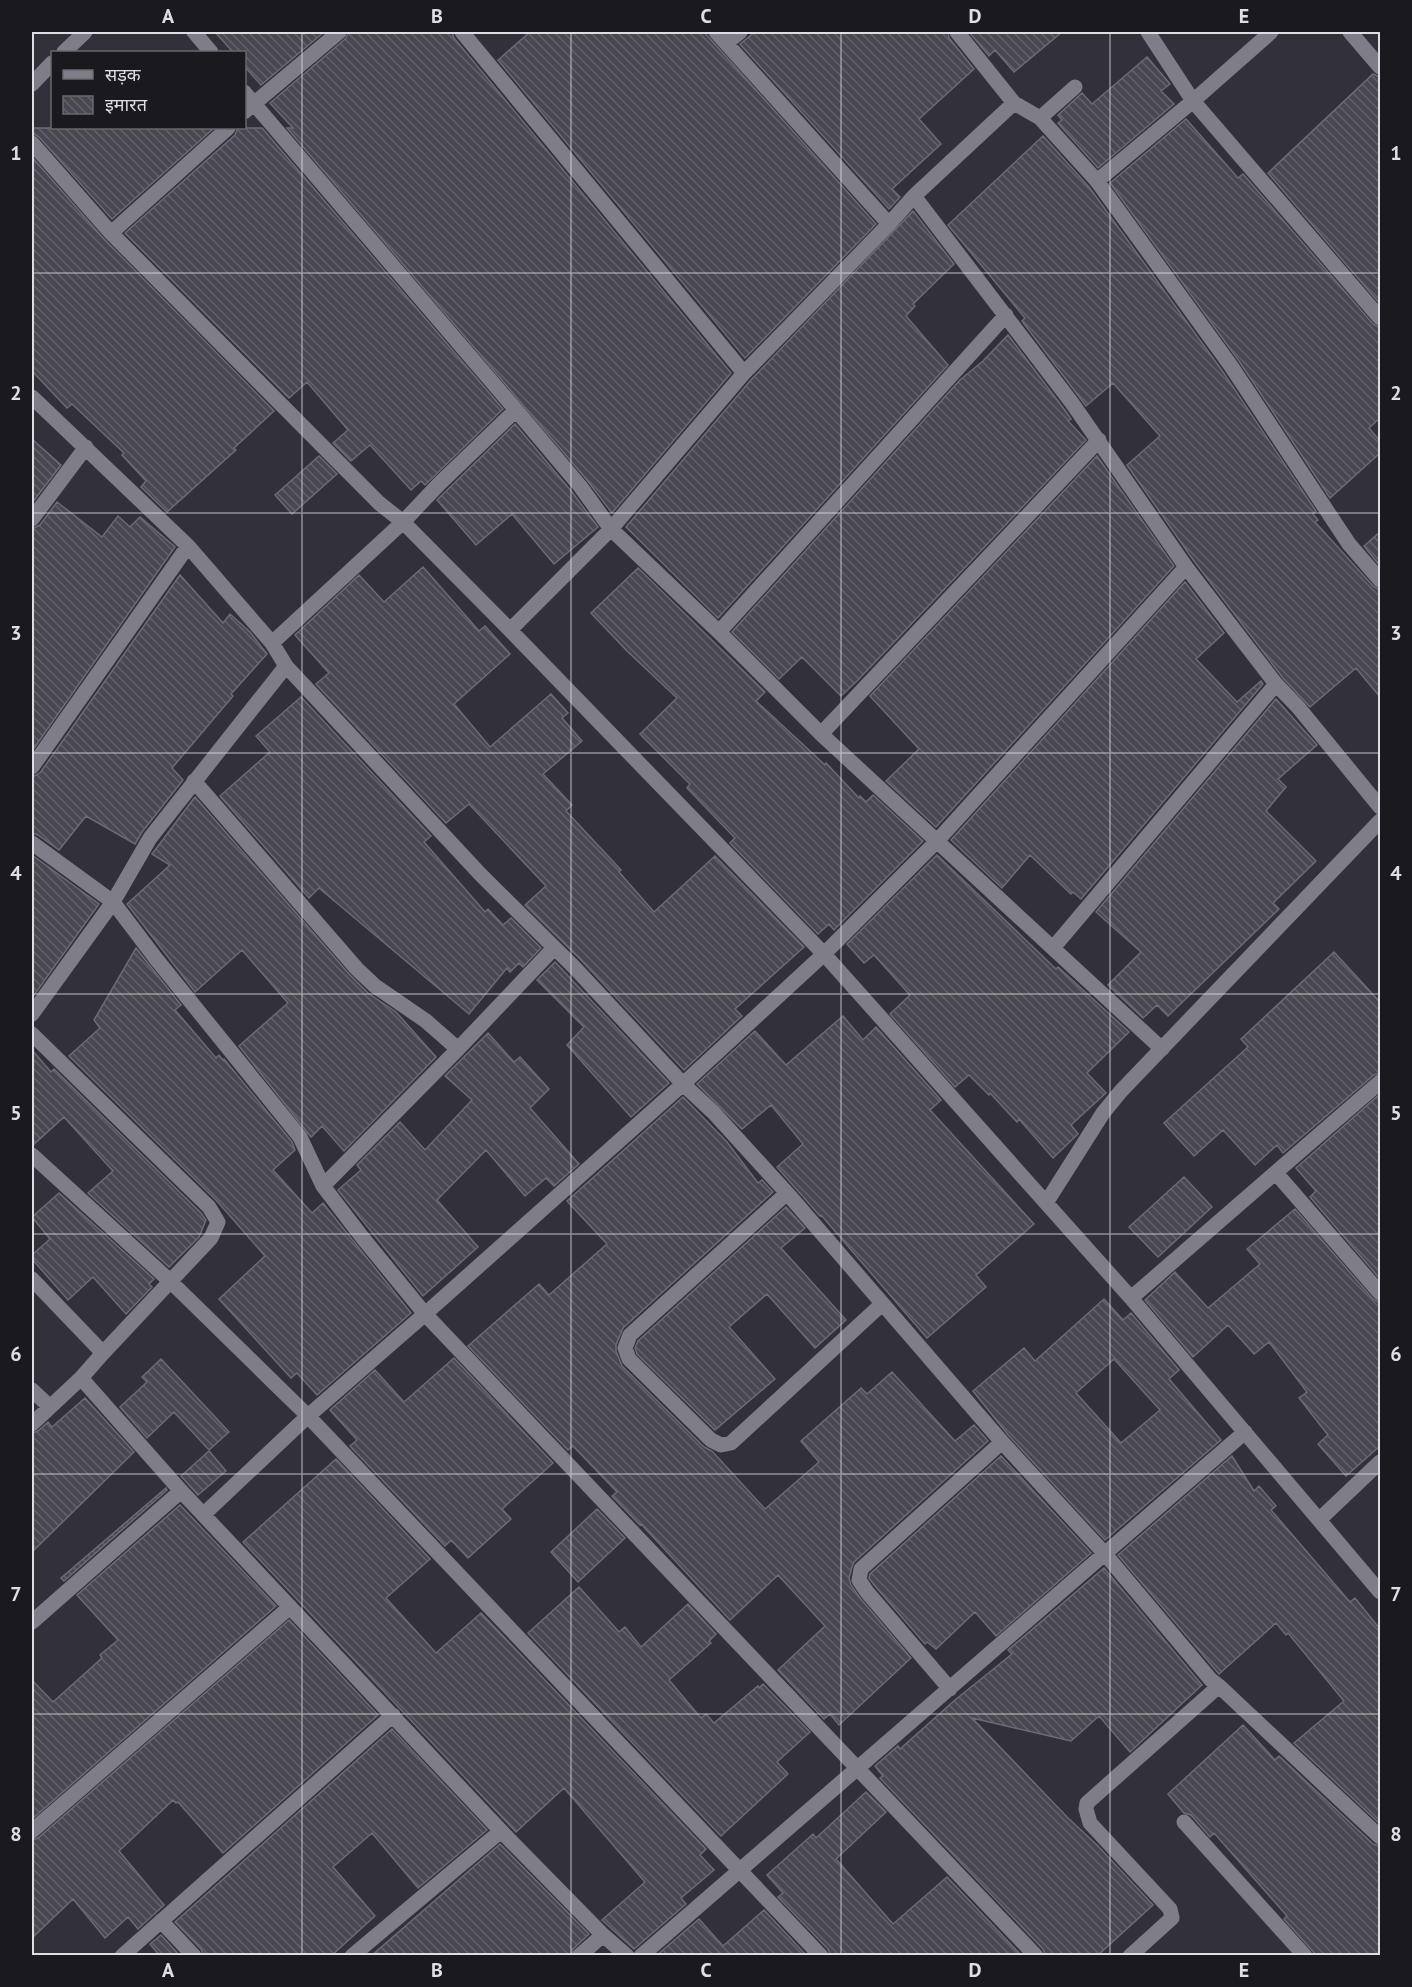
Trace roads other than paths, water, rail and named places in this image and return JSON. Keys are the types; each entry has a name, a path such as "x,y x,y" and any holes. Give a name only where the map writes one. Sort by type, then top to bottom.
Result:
{"street":[{"path":"65,51 85,32"},
{"path":"194,32 210,51"},
{"path":"339,32 248,103 516,410 580,486 611,529 821,734 1162,1049"},
{"path":"462,32 744,374"},
{"path":"740,32 721,37 889,224"},
{"path":"957,32 1014,103 1040,118 1097,181 1231,366 1349,544 1380,580"},
{"path":"1148,32 1193,100 1380,318"},
{"path":"1097,181 1271,32"},
{"path":"1350,32 1380,67"},
{"path":"32,84 51,64"},
{"path":"1040,118 1075,87"},
{"path":"510,630 611,529 744,374 914,196 1014,103"},
{"path":"111,233 227,129"},
{"path":"32,142 111,233 379,503 403,522 510,630 824,954 1131,1298 1380,1592"},
{"path":"914,196 1099,440 1186,567 1276,684 1298,707 1380,807"},
{"path":"719,632 1006,315"},
{"path":"32,397 188,546 272,643 286,666 473,867 554,948 683,1084 714,1113 787,1192 1002,1442 1105,1554 1211,1680 1380,1837"},
{"path":"272,643 403,522 516,410"},
{"path":"821,734 1099,440"},
{"path":"32,519 86,447"},
{"path":"32,767 188,546"},
{"path":"204,1514 308,1416 683,1084 824,954 938,841 1186,567"},
{"path":"32,1014 113,902 150,838 286,666"},
{"path":"1053,948 1276,684"},
{"path":"194,781 357,969 375,986 426,1021 458,1049"},
{"path":"1046,1203 1103,1113 1121,1091 1380,821"},
{"path":"32,843 113,902 164,970 300,1137 323,1186 362,1238 425,1314 1036,1956"},
{"path":"323,1186 554,948"},
{"path":"32,1034 209,1207 218,1222 211,1238 81,1378 32,1424"},
{"path":"1131,1298 1380,1082"},
{"path":"32,1155 170,1281 308,1416 742,1870 821,1956"},
{"path":"1276,1173 1380,1293"},
{"path":"787,1192 630,1335 625,1348 629,1359 711,1440 721,1445 731,1443 882,1304"},
{"path":"32,1279 103,1353"},
{"path":"81,1378 181,1491 501,1831 603,1935 627,1956"},
{"path":"32,1390 50,1407"},
{"path":"641,1956 1245,1432"},
{"path":"950,1689 867,1592 859,1580 861,1569 1002,1442"},
{"path":"1320,1519 1380,1462"},
{"path":"32,1622 181,1491"},
{"path":"32,1831 290,1607"},
{"path":"1130,1956 1172,1918 1170,1909 1090,1823 1086,1809 1087,1803 1219,1686"},
{"path":"122,1956 393,1715"},
{"path":"1184,1822 1305,1956"},
{"path":"351,1956 501,1831"},
{"path":"160,1921 194,1956"},
{"path":"579,1956 603,1935"}]}
